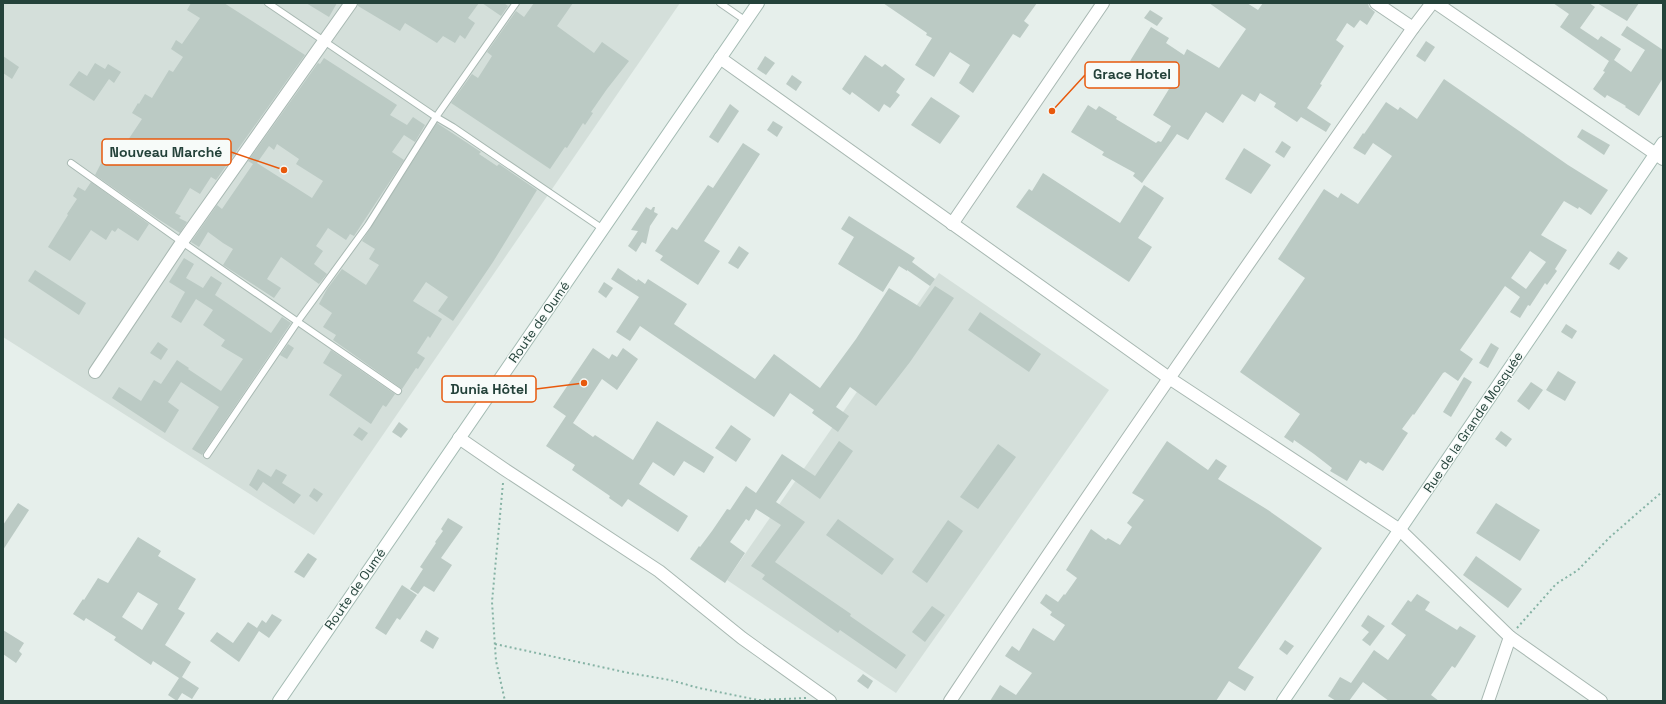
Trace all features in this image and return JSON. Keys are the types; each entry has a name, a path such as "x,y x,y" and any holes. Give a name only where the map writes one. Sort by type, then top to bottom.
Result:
{"street":[{"path":"95,372 182,242 325,42 351,3"},
{"name":"Route de Oumé","path":"279,701 758,3"},
{"path":"952,224 1103,3"},
{"path":"1376,3 1413,28"},
{"path":"950,701 1039,567 1169,378 1413,28 1432,3"},
{"path":"1436,3 1659,156"},
{"path":"720,58 1169,378 1400,530 1510,637 1601,701"},
{"name":"Rue de la Grande Mosquée","path":"1283,701 1659,156 1663,143"},
{"path":"460,438 504,469 660,571 742,638 828,699"},
{"path":"1488,701 1510,637"}],"lane":[{"path":"268,3 603,229"},
{"path":"208,455 298,321 368,225 436,117 516,3"},
{"path":"720,3 746,21"},
{"path":"71,162 182,242 298,321 398,392"}],"path":[{"path":"504,469 492,602 496,661 505,701"},
{"path":"1510,637 1556,584 1578,570 1610,537 1663,491"},
{"path":"495,644 629,673 670,680 699,688 758,700 828,699"},
{"path":"500,701 504,696"}],"shaded area":[{"path":"3,3 680,3 314,535 3,337"},
{"path":"939,273 1109,390 896,693 727,580"}],"building":[{"path":"191,3 224,3 305,55 216,180 211,177 200,194 190,188 175,213 181,216 179,218 187,222 180,233 95,175 110,146 120,152 142,119 132,113 138,103 139,104 145,94 152,98 169,70 173,72 183,57 171,49 176,40 182,44 200,18 187,10"},
{"path":"306,3 337,3 329,17"},
{"path":"358,3 479,3 468,18 475,23 465,39 460,35 455,43 443,36 437,43 405,23 400,31 358,6"},
{"path":"482,3 504,3 508,6 501,16"},
{"path":"534,3 573,3 557,26 594,53 602,42 629,61 591,112 593,113 585,125 583,123 567,148 565,147 550,169 451,103 472,74 478,78 492,56 487,52 516,11 524,17"},
{"path":"883,3 1037,3 1024,21 1029,25 1020,38 1013,34 973,93 959,83 970,65 950,52 934,77 915,65 932,38"},
{"path":"1209,3 1247,3 1258,10 1263,3 1368,3 1369,7 1375,12 1367,25 1360,20 1354,28 1347,23 1336,40 1344,46 1307,108 1331,124 1326,132 1301,117 1297,122 1274,107 1276,103 1260,93 1255,102 1242,94 1223,123 1206,112 1188,140 1177,134 1142,183 1133,176 1135,173 1102,155 1104,152 1071,132 1088,105 1096,110 1099,106 1117,117 1116,119 1156,143 1158,141 1161,142 1171,126 1153,115 1169,89 1153,79 1154,76 1130,61 1151,27 1169,38 1166,43 1184,55 1187,49 1219,68 1246,29"},
{"path":"1553,3 1589,3 1595,7 1580,28 1598,40 1601,36 1621,49 1614,60 1631,72 1645,50 1621,35 1627,26 1663,50 1663,78 1639,116 1625,107 1626,106 1607,95 1605,98 1593,89 1605,72 1603,71 1609,61 1560,27 1569,14"},
{"path":"1597,3 1639,3 1627,21"},
{"path":"1150,10 1163,18 1157,26 1144,18"},
{"path":"1426,41 1435,47 1425,62 1416,56"},
{"path":"865,55 882,67 885,64 905,79 896,92 900,95 890,108 884,104 879,112 852,92 850,95 842,89"},
{"path":"3,56 19,67 12,79 3,73"},
{"path":"765,56 775,63 766,75 757,69"},
{"path":"324,58 397,105 390,115 407,125 413,117 425,125 415,142 404,135 392,152 404,160 354,236 350,234 346,240 328,228 316,246 323,251 314,264 327,274 319,284 281,257 267,279 281,288 274,298 223,265 233,249 208,232 199,247 191,242 217,205 222,209 253,164 248,161 318,63 320,64","holes":["277,144 299,159 296,164 323,181 312,198 257,163 269,146 274,150"]},
{"path":"95,63 105,69 108,64 121,72 114,83 109,79 94,101 69,85 79,71 87,76"},
{"path":"792,75 802,82 796,91 786,84"},
{"path":"1444,79 1568,165 1608,190 1591,215 1579,207 1578,209 1564,201 1541,235 1567,250 1555,269 1557,271 1547,285 1545,283 1520,318 1510,312 1520,297 1505,286 1460,350 1473,359 1458,381 1445,372 1443,373 1414,415 1413,414 1402,429 1408,433 1383,471 1368,462 1366,464 1360,460 1347,481 1330,471 1332,468 1294,440 1293,443 1284,437 1300,414 1240,372 1305,278 1278,259 1324,189 1338,198 1341,193 1358,204 1392,156 1373,143 1365,155 1353,148 1363,133 1364,134 1386,102 1398,110 1400,107 1417,119","holes":["1530,251 1546,262 1526,289 1511,278"]},
{"path":"931,97 960,116 940,144 911,125"},
{"path":"730,104 739,111 718,143 709,137"},
{"path":"773,121 783,127 777,137 767,130"},
{"path":"437,123 481,152 479,154 497,166 499,164 537,190 493,262 453,321 438,311 448,297 426,282 413,301 442,319 430,338 428,336 417,353 425,358 418,369 416,368 402,389 333,340 336,335 323,327 332,313 319,304 327,289 342,269 366,285 379,265 369,259 375,249 362,241"},
{"path":"1582,129 1610,145 1604,155 1577,137"},
{"path":"1282,141 1291,147 1284,158 1275,152"},
{"path":"743,143 760,154 704,241 720,251 698,285 660,260 663,256 655,251 672,227 677,230 708,185 713,188"},
{"path":"1244,148 1271,165 1251,194 1225,179"},
{"path":"1043,173 1120,223 1144,185 1164,198 1138,238 1152,247 1129,282 1016,207 1029,189 1032,191"},
{"path":"91,182 149,224 138,241 118,228 115,232 112,230 106,240 91,230 70,261 48,247 77,199 73,196 78,187 85,191"},
{"path":"646,207 651,210 655,207 654,212 658,214 650,226 646,244 642,242 636,252 628,246 638,231 631,230"},
{"path":"849,216 915,258 912,262 935,279 930,286 899,266 883,292 838,264 854,237 841,229"},
{"path":"739,246 749,253 738,269 728,263"},
{"path":"1618,251 1628,258 1619,270 1609,264"},
{"path":"184,258 194,264 186,278 203,288 211,276 222,283 215,295 271,333 282,317 291,323 202,455 192,449 219,407 181,382 168,402 179,410 165,433 112,398 119,387 141,401 154,380 161,384 177,360 221,391 243,359 221,346 225,340 203,325 213,310 196,299 181,323 171,317 185,292 169,282"},
{"path":"618,268 637,281 638,279 645,284 648,279 687,304 674,324 755,379 774,354 820,388 856,339 889,288 920,307 935,286 954,298 910,362 876,406 850,387 836,407 849,416 838,432 812,413 814,410 790,393 774,417 640,326 630,341 616,332 639,297 611,279"},
{"path":"35,270 86,303 79,315 28,281"},
{"path":"604,282 613,288 606,298 598,292"},
{"path":"980,312 1041,354 1029,372 968,330"},
{"path":"1566,324 1577,331 1572,339 1561,332"},
{"path":"158,342 168,349 161,360 150,353"},
{"path":"1491,343 1499,348 1488,368 1479,363"},
{"path":"288,344 294,348 287,359 280,355"},
{"path":"593,348 609,359 612,354 617,357 623,348 638,359 617,390 602,379 573,423 593,437 595,435 633,460 657,421 714,457 704,473 684,461 674,476 653,462 639,484 688,516 678,532 628,499 622,507 609,498 610,496 572,470 575,465 546,446 566,416 553,407"},
{"path":"331,350 395,394 386,407 383,405 371,424 329,395 342,375 323,363"},
{"path":"1558,371 1576,382 1565,401 1546,390"},
{"path":"1464,377 1472,382 1451,417 1443,412"},
{"path":"1531,382 1543,390 1529,410 1517,401"},
{"path":"399,422 408,429 401,438 392,432"},
{"path":"731,425 751,439 736,462 715,448"},
{"path":"359,427 368,433 362,441 353,435"},
{"path":"1501,431 1512,439 1506,447 1495,439"},
{"path":"839,441 853,451 820,499 792,479 776,502 805,522 775,562 851,614 850,616 906,655 896,669 840,630 838,633 762,579 765,575 751,566 781,525 756,509 749,521 746,519 730,542 745,553 725,583 690,559 727,509 730,510 746,486 756,493 782,454 815,476"},
{"path":"1167,441 1208,470 1216,459 1227,466 1218,479 1268,510 1322,548 1238,668 1254,677 1245,691 1229,681 1216,701 990,701 1000,685 1016,695 1032,673 1005,656 1012,646 1019,651 1033,628 1054,641 1065,625 1050,615 1052,612 1040,603 1046,594 1058,602 1077,578 1066,570 1091,529 1106,540 1108,538 1120,545 1132,527 1127,523 1144,500 1132,493"},
{"path":"998,444 1016,457 978,509 960,497"},
{"path":"258,469 271,477 276,469 287,475 282,483 301,495 294,504 263,482 257,491 249,485"},
{"path":"314,488 323,494 317,502 309,496"},
{"path":"18,503 29,510 3,550 3,525"},
{"path":"1496,503 1540,530 1520,561 1476,533"},
{"path":"448,518 463,527 441,558 452,565 434,592 424,586 418,594 410,589 423,569 420,567 443,531 441,529"},
{"path":"838,519 894,559 882,575 826,535"},
{"path":"948,520 963,531 927,583 912,572"},
{"path":"138,537 161,551 158,556 196,579 178,609 185,613 165,645 191,662 182,677 199,688 192,699 182,693 177,701 168,695 179,678 153,661 151,665 114,640 116,637 86,618 84,621 73,614 98,578 108,583","holes":["138,592 158,604 142,630 122,617"]},
{"path":"308,553 317,559 304,578 294,572"},
{"path":"1476,556 1522,589 1508,608 1463,575"},
{"path":"402,585 417,595 400,620 397,618 386,635 375,628"},
{"path":"1417,594 1430,602 1425,610 1457,630 1460,626 1476,636 1455,668 1452,666 1431,695 1439,701 1389,701 1363,682 1349,701 1336,701 1328,696 1340,677 1351,683 1374,650 1388,660 1406,635 1391,624 1408,600 1411,602"},
{"path":"932,606 945,615 925,642 912,632"},
{"path":"272,614 282,620 269,638 259,631 239,662 210,641 217,632 233,643 248,622 257,628 262,620 266,623"},
{"path":"1368,615 1385,626 1370,646 1362,640 1369,632 1361,626"},
{"path":"3,630 24,643 19,651 22,654 16,663 3,654"},
{"path":"426,630 439,638 433,649 420,641"},
{"path":"1285,640 1294,646 1287,655 1279,649"},
{"path":"863,674 873,681 868,689 857,681"}],"place":[{"name":"Grace Hotel","path":"1052,111"},
{"name":"Nouveau Marché","path":"284,170"},
{"name":"Dunia Hôtel","path":"584,383"}]}
